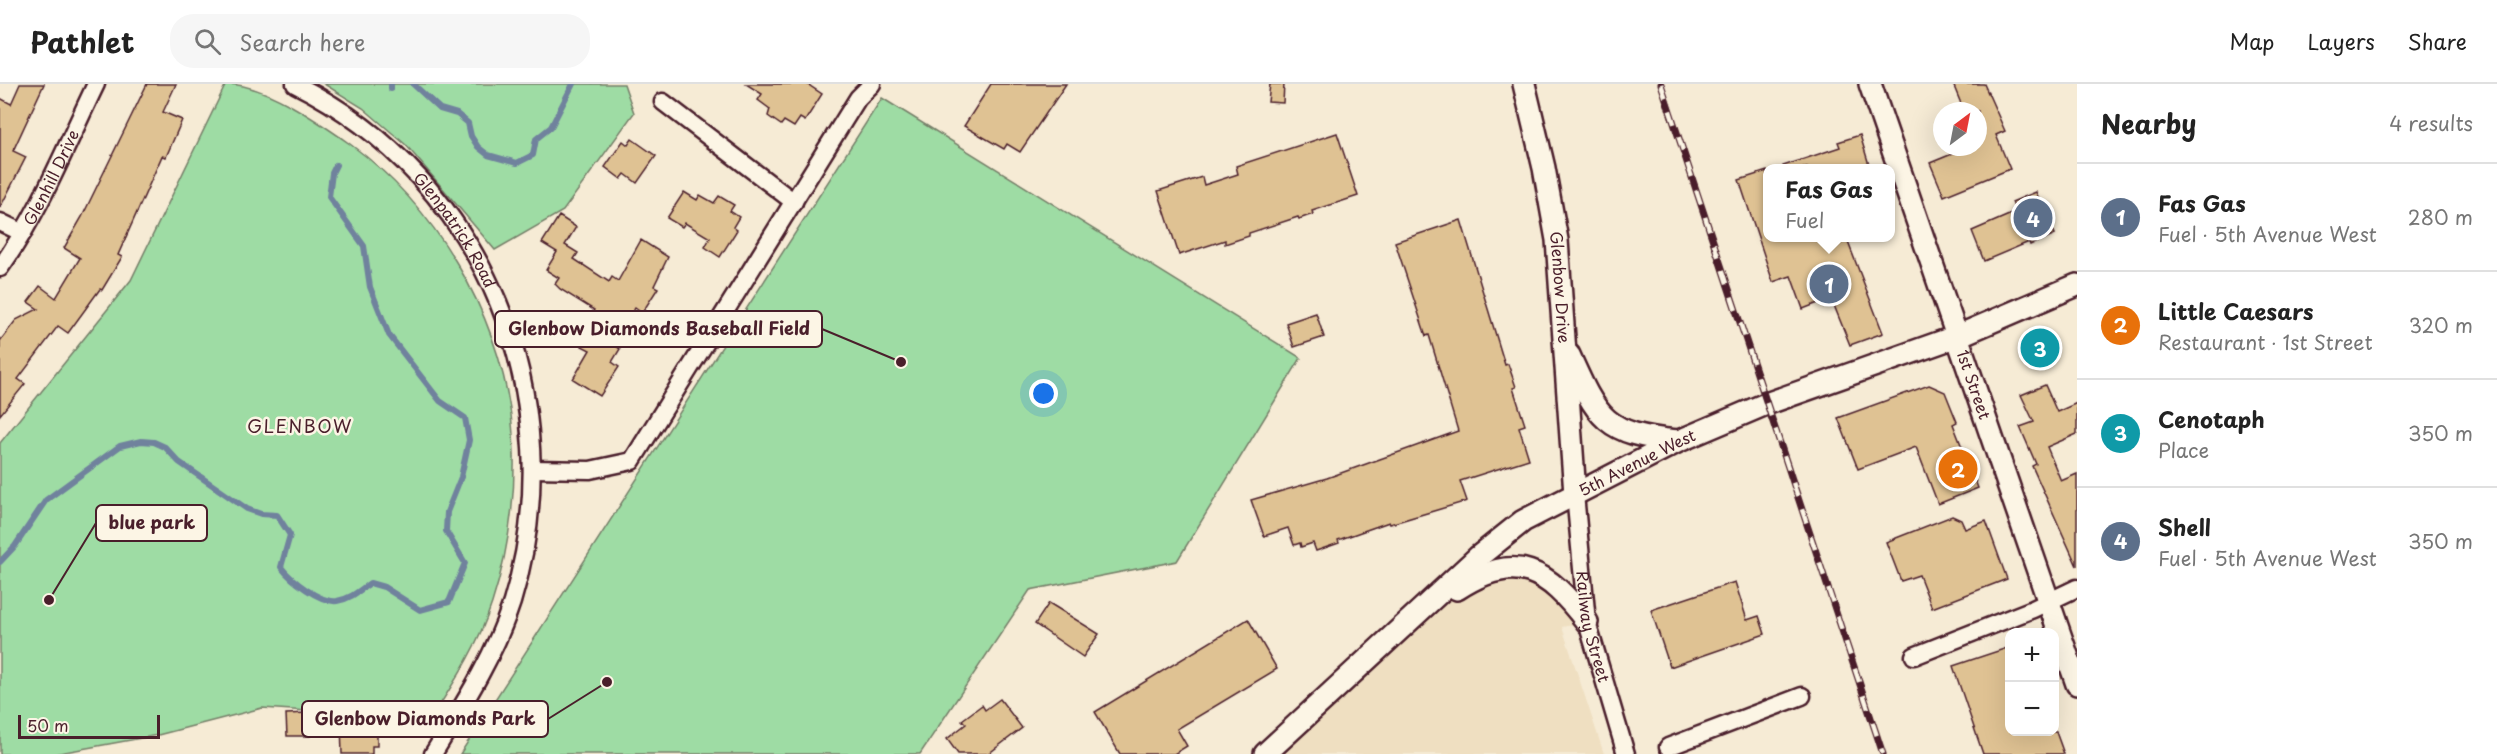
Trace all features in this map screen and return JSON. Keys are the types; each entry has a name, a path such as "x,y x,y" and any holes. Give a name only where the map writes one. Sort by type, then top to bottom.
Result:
{"street":[{"name":"Glenhill Drive","path":"0,268 23,233 96,84"},
{"name":"Glenpatrick Road","path":"295,84 330,104 366,129 391,150 439,202 465,239 496,297 519,359 528,410 532,470 526,537 517,581 506,620 480,676 432,754"},
{"path":"532,470 590,470 632,461 858,98 872,84"},
{"name":"Glenbow Drive","path":"1524,84 1544,168 1557,240 1575,494"},
{"name":"1st Street","path":"1870,84 2077,684"},
{"path":"663,102 794,202"},
{"path":"0,222 23,233"},
{"name":"5th Avenue West","path":"1265,754 1478,557 1523,521 1679,441 1766,404 1958,336 2077,285"},
{"path":"1564,342 1588,399 1598,413 1615,426 1634,435 1679,441"},
{"name":"Railway Street","path":"1575,494 1587,622 1626,754"},
{"path":"1421,612 1470,580 1490,570 1507,567 1527,570 1545,579 1567,596 1587,622"},
{"path":"1914,656 2049,602 2077,588"},
{"path":"1668,747 1802,696"}],"shaded area":[{"path":"1507,567 1545,579 1587,622 1562,627 1604,754 1266,754 1421,612"}],"green space":[{"path":"226,84 257,90 291,106 323,125 381,169 435,230 476,300 492,337 503,376 513,438 512,510 504,558 492,603 473,649 431,719 262,708 158,735 54,754 0,754 0,443 131,280"},
{"path":"324,84 624,84 634,113 563,211 495,250 406,145 363,108"},
{"path":"882,98 1301,358 1177,561 1030,590 920,754 460,754"}],"building":[{"path":"20,84 44,84 13,151 26,157 0,208 0,98 11,104"},
{"path":"147,84 176,84 163,112 182,120 166,157 162,156 118,255 122,257 102,290 100,289 68,333 58,326 18,379 25,384 0,415 0,341 16,320 38,309 28,302 40,286 56,298 80,258 64,248 82,217"},
{"path":"746,84 807,84 822,94 805,121 800,118 794,127 784,121 781,125 768,116 770,109 758,100 762,94"},
{"path":"991,84 1066,84 1020,152 1007,144 1004,149 964,126"},
{"path":"1270,84 1284,84 1283,103 1268,102"},
{"path":"1953,84 1984,84 2005,131 1996,135 2010,169 1944,196 1930,163 1947,156 1987,156 1987,102 1960,102"},
{"path":"1337,133 1358,196 1312,211 1313,214 1299,219 1298,217 1249,233 1249,236 1225,244 1225,240 1179,255 1158,191 1202,177 1204,185 1238,174 1236,166"},
{"path":"1860,135 1869,164 1789,164 1840,147 1838,142"},
{"path":"632,139 656,156 637,183 625,174 621,179 605,167 623,141 628,145"},
{"path":"1763,172 1763,242 1848,242 1883,333 1850,345 1831,298 1803,309 1791,276 1773,282 1739,180"},
{"path":"684,192 697,200 700,195 714,203 719,196 734,205 730,211 739,217 733,227 737,230 720,257 705,247 710,238 685,223 682,227 667,218"},
{"path":"2036,192 2055,234 1984,261 1972,231 2016,212 2012,202"},
{"path":"559,216 576,227 565,245 578,253 574,259 609,282 612,277 618,281 641,240 668,257 654,286 658,288 642,313 635,308 613,344 620,349 612,362 619,367 600,396 573,379 590,350 582,346 591,333 583,328 594,310 560,289 555,284 559,278 546,270 557,252 542,243"},
{"path":"1461,220 1505,365 1508,364 1516,387 1513,388 1525,425 1519,427 1529,459 1460,481 1467,501 1390,524 1389,522 1338,540 1339,543 1316,551 1313,543 1301,547 1300,543 1294,545 1288,528 1264,536 1251,500 1327,478 1458,431 1429,335 1426,336 1395,242"},
{"path":"1316,313 1324,337 1294,347 1286,323"},
{"path":"1929,385 1945,392 1957,422 1953,424 1978,488 1938,504 1916,447 1858,469 1838,418"},
{"path":"2045,385 2057,412 2077,403 2077,434 2047,447 2061,481 2077,474 2077,566 2032,466 2036,464 2020,427 2034,422 2021,395"},
{"path":"1952,516 1961,520 1965,529 1986,521 2007,579 1932,608 1919,575 1901,581 1886,542"},
{"path":"1735,582 1747,620 1759,616 1765,634 1670,667 1651,610"},
{"path":"1049,603 1099,634 1083,657 1035,624"},
{"path":"1248,619 1277,669 1177,729 1187,746 1174,754 1120,754 1095,712"},
{"path":"2005,649 2005,736 2057,736 2064,754 1983,754 1953,666"},
{"path":"1000,699 1022,728 988,754 958,754 947,739 966,724 962,720 982,705 985,710"},
{"path":"309,713 310,736 287,736 286,714"},
{"path":"377,722 377,746 372,746 372,754 342,754 341,723"}],"waterway":[{"path":"391,84 391,89"},
{"path":"413,84 440,109 457,114 468,123 471,136 478,147 488,155 517,163 533,155 536,139 551,127 573,84"},
{"path":"0,562 15,546 46,500 120,446 141,441 154,442 165,447 179,462 247,509 261,514 277,515 290,535 281,567 314,595 330,601 342,600 370,583 384,587 420,610 449,602 465,563 446,531 447,512 461,477 469,440 465,418 440,401 389,335 370,287 364,246 329,197 332,173 336,165"}],"railway":[{"path":"1661,84 1883,754"}],"place":[{"name":"Shell","path":"2033,218"},
{"name":"Fas Gas","path":"1829,284"},
{"name":"Cenotaph","path":"2040,348"},
{"name":"Glenbow Diamonds Baseball Field","path":"901,362"},
{"name":"Little Caesars","path":"1958,469"},
{"name":"blue park","path":"49,600"},
{"name":"Glenbow Diamonds Park","path":"607,682"}],"district":[{"name":"GLENBOW","path":"300,427"}]}
